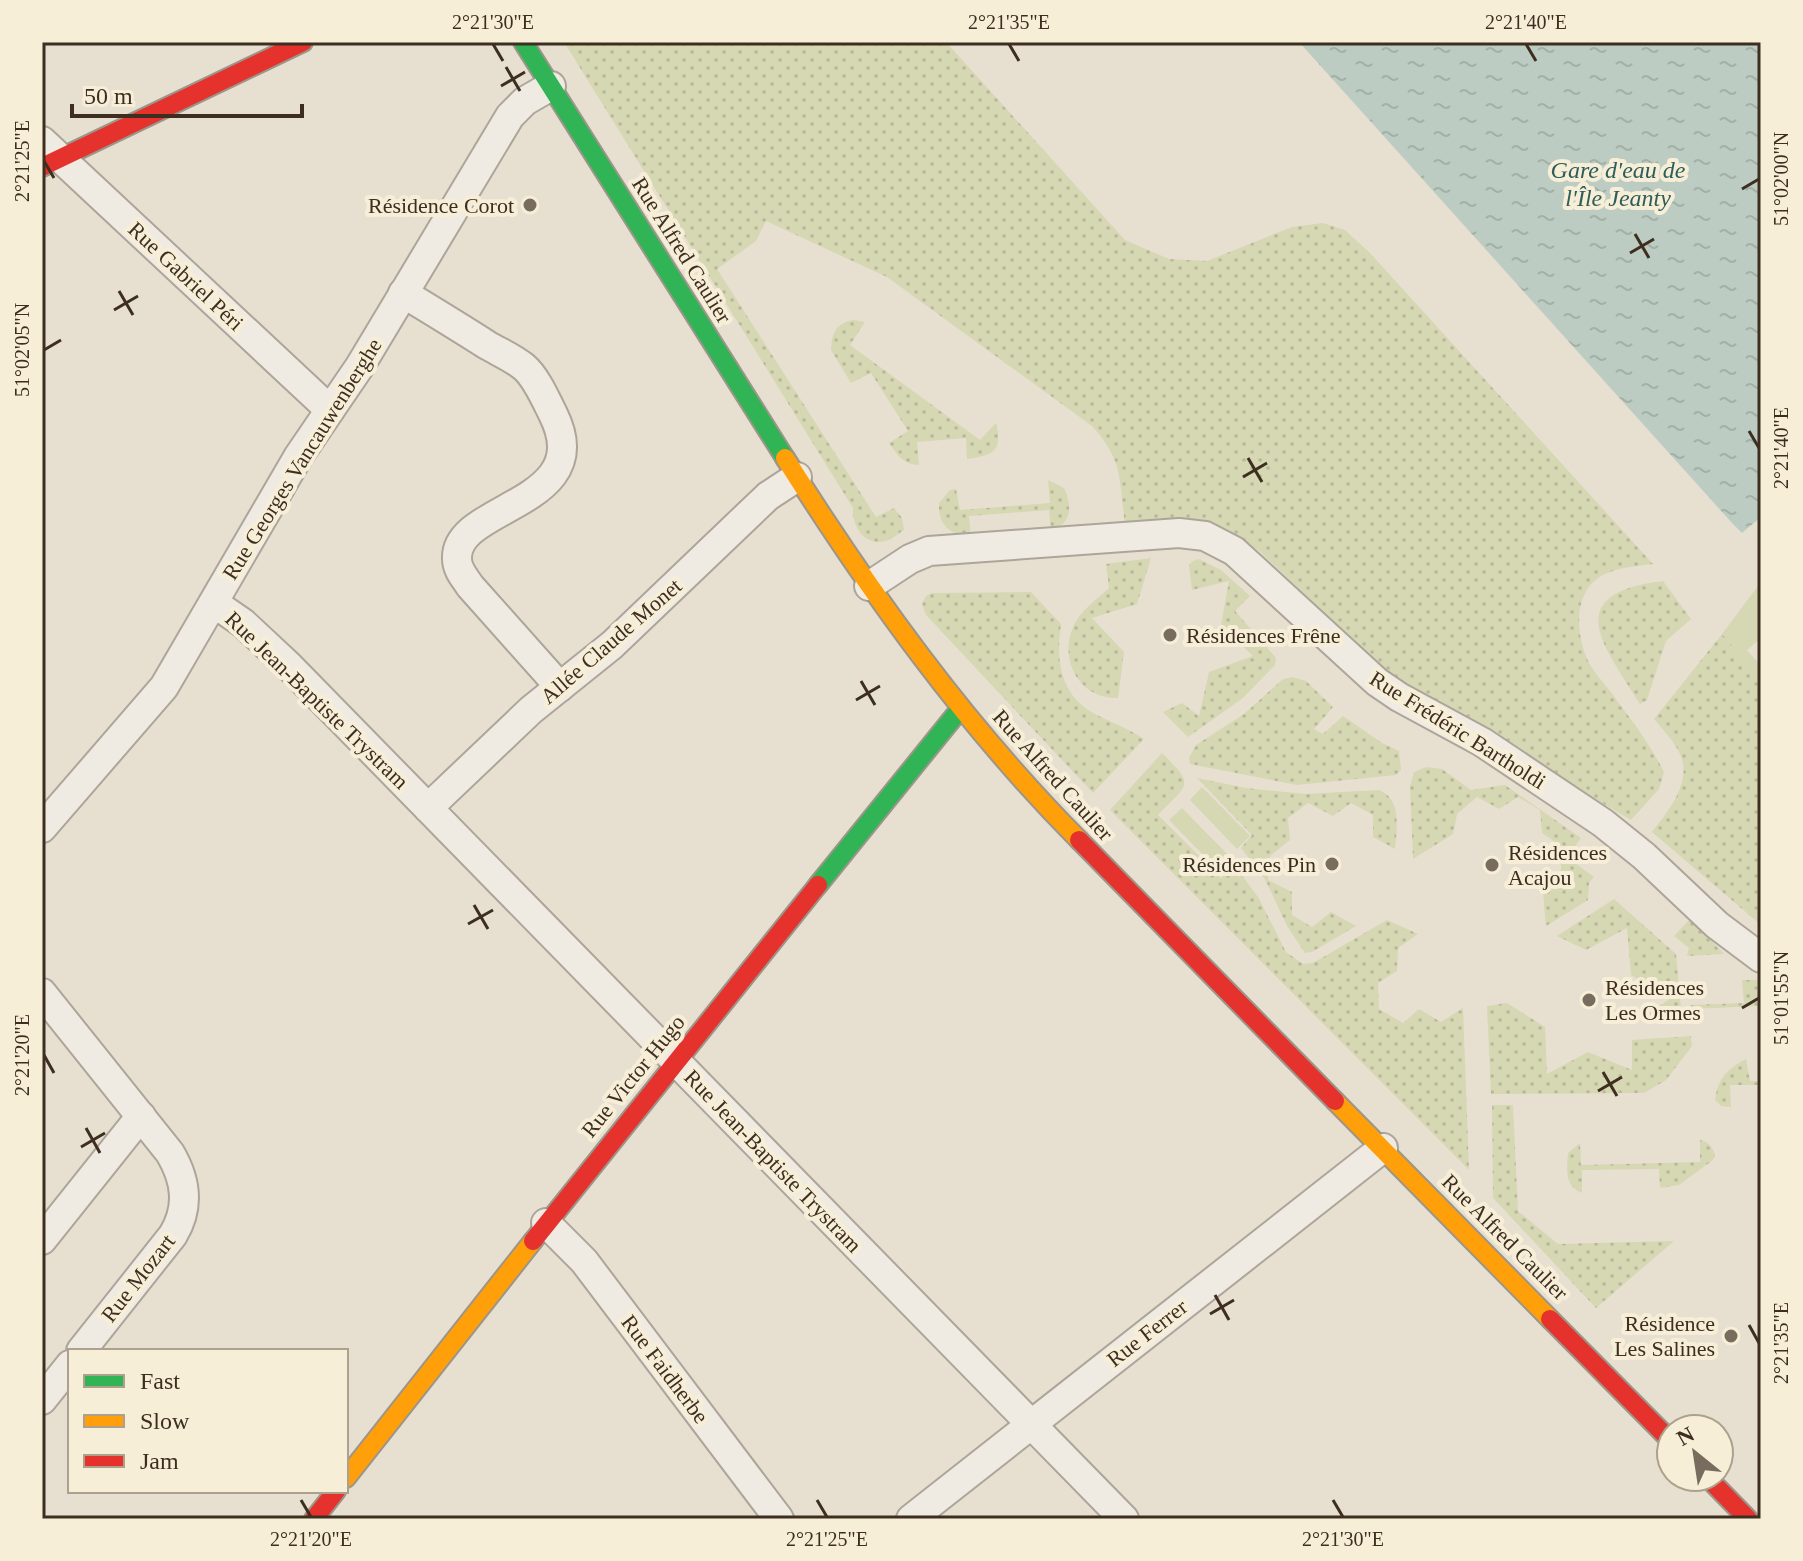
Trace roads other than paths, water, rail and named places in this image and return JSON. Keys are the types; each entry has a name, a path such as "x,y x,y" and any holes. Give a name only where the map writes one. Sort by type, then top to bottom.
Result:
{"street":[{"path":"48,155 303,42"},
{"name":"Rue Alfred Caulier","path":"523,42 797,477 869,586 961,708 1050,811 1655,1425"},
{"name":"Rue Georges Vancauwenberghe","path":"42,828 155,700 298,457 360,366 510,116 525,101 551,86"},
{"name":"Rue Gabriel Péri","path":"48,155 330,410"},
{"path":"403,293 526,368 558,425 562,450 559,462 543,485 522,502 473,530 463,540 456,557 470,586 560,687"},
{"name":"Allée Claude Monet","path":"428,808 510,730 618,639 763,500 797,477"},
{"name":"Rue Frédéric Bartholdi","path":"869,586 910,559 929,551 1179,533 1216,540 1243,558 1377,682 1482,742 1603,823 1644,856 1717,925 1761,958"},
{"name":"Rue Jean-Baptiste Trystram","path":"214,603 243,623 270,648 1124,1519"},
{"name":"Rue Victor Hugo","path":"348,1475 675,1061 961,708"},
{"name":"Rue Mozart","path":"42,993 178,1167 184,1189 182,1214 169,1240 83,1349"},
{"path":"42,1240 141,1116"},
{"name":"Rue Ferrer","path":"911,1519 1383,1148"},
{"name":"Rue Faidherbe","path":"546,1223 584,1261 779,1519"},
{"path":"42,1400 68,1368"},
{"path":"314,1519 334,1493"},
{"path":"1723,1493 1748,1519"}],"water":[{"name":"Gare d'eau de l'Île Jeanty","path":"1299,42 1761,42 1761,517 1742,533 1732,523"}],"place":[{"name":"Résidence Corot","path":"530,205"},
{"name":"Résidences Frêne","path":"1170,635"},
{"name":"Résidences Pin","path":"1332,864"},
{"name":"Résidences Acajou","path":"1492,865"},
{"name":"Résidences Les Ormes","path":"1589,1000"},
{"name":"Résidence Les Salines","path":"1731,1336"}]}
